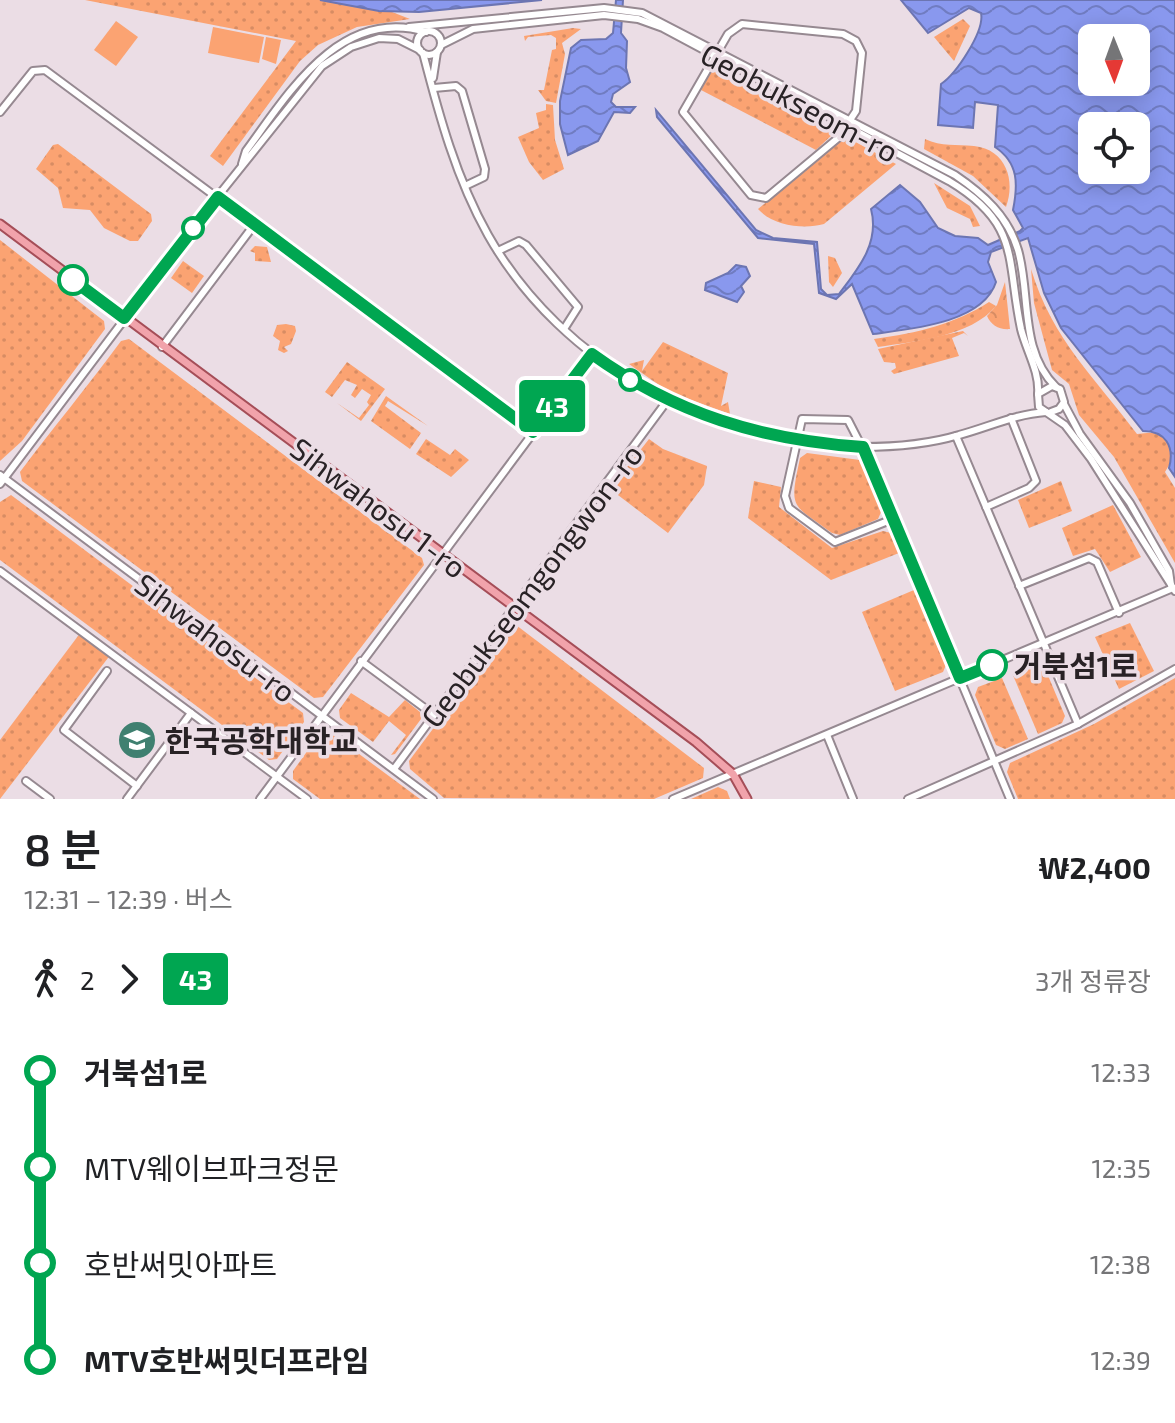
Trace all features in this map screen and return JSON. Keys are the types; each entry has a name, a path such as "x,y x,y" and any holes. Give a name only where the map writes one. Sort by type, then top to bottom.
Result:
{"main road":[{"name":"Sihwahosu 1-ro","path":"0,224 696,742 733,774 746,797"}],"street":[{"name":"Geobukseom-ro","path":"604,12 664,21 716,53 963,189 1005,229 1014,251 1019,320 1038,396"},
{"path":"1,479 218,197 242,164 246,151 319,58 364,33 604,12"},
{"path":"438,52 449,39 473,29 604,12"},
{"path":"742,24 849,37 860,48 863,60 856,111 849,124 766,198 755,198 683,112 716,53 732,28 742,24"},
{"path":"433,78 418,39 440,26"},
{"path":"409,27 440,37 433,78 446,137 465,186 498,251 528,290 592,354 667,401 716,421 797,442 863,447 956,436 1023,413 1059,409 1064,402"},
{"path":"242,164 251,158 310,79 336,55 379,38 398,39 421,51 438,52"},
{"path":"438,52 449,39"},
{"path":"411,46 426,63"},
{"path":"0,112 33,71 45,70 533,432"},
{"path":"434,88 456,86 462,91 485,173 465,186"},
{"path":"162,347 254,225"},
{"path":"498,251 519,241 526,245 578,307 564,329"},
{"path":"1014,251 1033,344 1043,372 1063,393 1064,402 1080,434 1130,503 1169,571 1173,588"},
{"path":"260,799 592,354"},
{"path":"1023,413 1043,388 1056,387"},
{"path":"1038,396 1048,412 1070,430 1111,487 1173,588"},
{"name":"Geobukseomgongwon-ro","path":"394,769 667,401"},
{"path":"893,519 835,542 789,508 785,496 800,422 804,418 851,422 863,447 1010,799"},
{"path":"986,507 1029,488 1036,481 1011,418"},
{"path":"956,436 1078,724"},
{"name":"Sihwahosu-ro","path":"1,479 433,799"},
{"path":"1019,586 1089,558 1097,562 1119,613"},
{"path":"0,571 307,799"},
{"path":"673,799 1173,588"},
{"path":"361,661 434,715"},
{"path":"908,799 1078,724 1175,669"},
{"path":"107,671 64,730 137,786"},
{"path":"127,799 191,713"},
{"path":"827,735 853,799"},
{"path":"26,781 50,799"}],"green space":[{"path":"85,0 320,0 392,12 410,19 357,27 318,45 300,61 223,166 210,156 296,41"},
{"path":"963,19 970,26 954,61 934,37"},
{"path":"116,21 138,37 116,66 94,50"},
{"path":"213,27 264,37 259,63 208,53"},
{"path":"581,29 562,43 565,54 556,103 546,101 538,90 544,90 552,50 556,49 556,38 551,35 528,37 525,41 524,36"},
{"path":"266,37 281,40 276,64 262,59"},
{"path":"720,70 831,129 833,134 816,150 701,90 711,72"},
{"path":"546,104 553,105 555,140 564,169 543,180 529,162 518,137 539,128 536,113 546,110"},
{"path":"843,139 850,139 896,164 824,224 788,225 771,219 758,209"},
{"path":"925,139 985,148 994,153 1009,177 1006,207 973,176 924,149"},
{"path":"58,144 151,214 152,221 138,241 130,241 104,228 90,210 63,208 58,188 36,169 53,145"},
{"path":"934,183 970,206 980,226 973,227 970,219 947,208"},
{"path":"0,240 104,321 105,329 22,441 0,461"},
{"path":"255,246 267,247 271,262 255,261 255,253 250,251"},
{"path":"828,256 835,258 842,273 833,287 829,282"},
{"path":"183,261 204,276 192,293 171,278"},
{"path":"1031,269 1051,317 1090,375 1137,434 1157,432 1171,445 1172,460 1165,472 1175,488 1175,563 1114,457 1079,415 1069,384 1052,370 1034,303"},
{"path":"1005,282 1010,329 996,326 987,316 997,305"},
{"path":"989,302 996,306 985,316 972,325 942,336 878,347 874,339 935,326"},
{"path":"277,325 295,326 296,331 291,344 284,347 288,351 284,353 278,350 280,341 273,336"},
{"path":"963,331 968,336 964,333 952,338 959,356 894,374 891,371 896,368 895,363 884,362 878,349"},
{"path":"129,339 422,558 424,565 323,697 314,698 22,481 20,472 121,341"},
{"path":"663,342 728,373 721,406 728,402 730,414 669,392 629,364 644,360 642,371"},
{"path":"347,362 385,389 361,421 337,403 359,418 369,405 367,402 371,395 362,389 355,398 351,395 357,385 345,380 332,397 325,392"},
{"path":"386,396 428,426 388,401 385,406 421,433 410,449 371,421"},
{"path":"426,439 450,455 455,449 469,460 451,477 416,454"},
{"path":"649,439 663,449 707,466 704,485 668,533 610,489"},
{"path":"807,453 860,460 882,510 878,519 840,535 832,533 801,510 794,497 795,487 800,458"},
{"path":"754,481 781,487 779,507 832,548 883,531 891,533 899,553 831,580 748,518"},
{"path":"1061,481 1072,511 1029,528 1018,500"},
{"path":"11,495 303,713 304,722 277,759 269,760 0,560 0,502"},
{"path":"1113,505 1141,557 1110,572 1095,549 1073,556 1062,528"},
{"path":"914,590 946,665 943,672 895,691 862,612"},
{"path":"1130,623 1154,671 1119,689 1095,637"},
{"path":"516,625 704,768 703,778 654,799 444,798 410,769 409,761 508,628"},
{"path":"81,632 111,654 0,799 0,740"},
{"path":"1036,663 1044,666 1065,716 1062,723 1038,734 1012,673"},
{"path":"1002,678 1028,739 1005,749 996,745 975,695 978,687"},
{"path":"1175,678 1175,799 1018,799 1007,772 1010,763 1094,724"},
{"path":"351,693 389,717 405,700 420,712 421,719 395,754 391,755 406,735 389,721 373,742 340,718 339,710"},
{"path":"328,731 420,799 320,799 293,779 293,771 321,732"},
{"path":"718,787 727,791 730,799 691,799"}],"water":[{"path":"320,0 542,0 419,12 379,11"},
{"path":"616,0 623,0 621,33 627,41 626,68 630,82 613,94 611,102 616,107 635,107 630,113 614,112 598,141 568,155 560,124 560,101 571,48 581,40 606,39 613,33"},
{"path":"901,0 1175,0 1175,477 1169,468 1171,453 1166,441 1157,434 1143,431 1061,328 1044,293 1028,238 991,252 988,262 996,282 989,296 977,307 944,322 873,334 852,284 836,299 819,293 814,244 758,238 657,117 656,110 756,230 773,238 817,242 821,289 827,295 839,294 860,265 870,244 871,209 900,185 920,202 938,228 955,236 978,238 988,245 1023,228 1013,210 1016,183 1013,167 995,147 998,105 975,102 973,128 938,125 941,84 968,52 979,30 981,13 969,8 928,33"},
{"path":"736,265 746,267 750,276 741,286 744,292 737,302 705,290 706,283 728,273"}],"bus line":[{"name":"43","path":"73,280 124,318 218,197 533,432 592,354 650,392 716,421 797,442 863,447 960,678 992,665"}],"place":[{"name":"거북섬1로","path":"992,665"},
{"name":"한국공학대학교","path":"137,740"}]}
